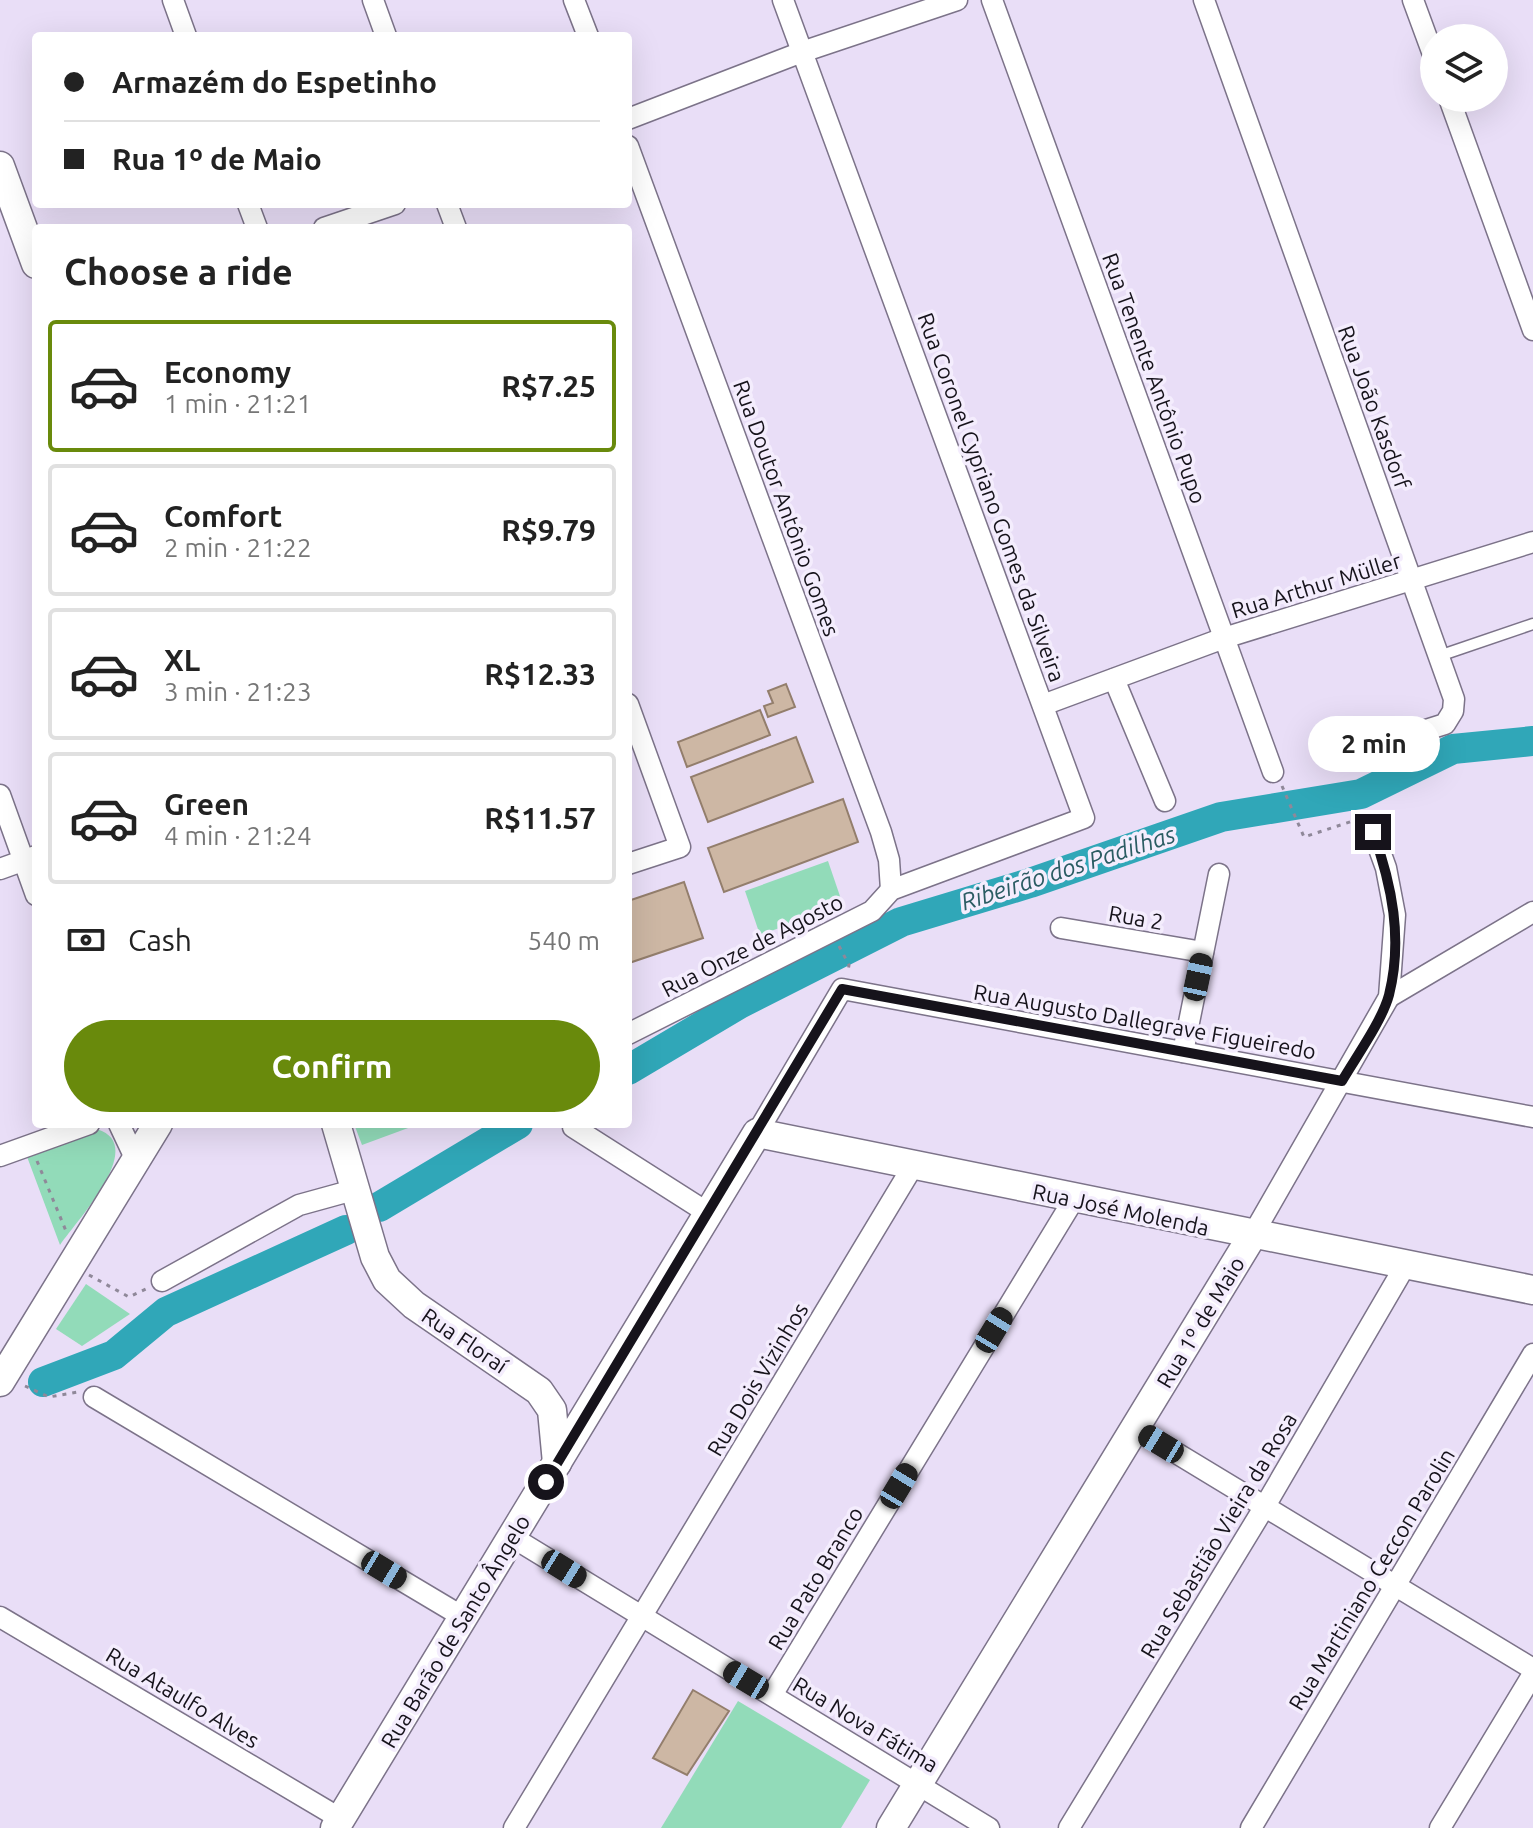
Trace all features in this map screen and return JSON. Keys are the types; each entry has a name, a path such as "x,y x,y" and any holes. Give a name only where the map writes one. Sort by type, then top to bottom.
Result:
{"street":[{"path":"173,0 185,32"},
{"path":"373,0 385,32"},
{"path":"574,0 586,32"},
{"name":"Rua Coronel Cypriano Gomes da Silveira","path":"783,0 1084,818 891,890"},
{"path":"632,117 802,52 957,0"},
{"name":"Rua Tenente Antônio Pupo","path":"992,0 1277,778"},
{"name":"Rua João Kasdorf","path":"1204,0 1454,699 1453,711 1445,724 1337,758"},
{"path":"1413,0 1422,24"},
{"path":"1454,112 1533,330"},
{"name":"Rua Doutor Antônio Gomes","path":"632,157 881,832 889,860 891,890"},
{"path":"0,166 32,253"},
{"path":"336,224 383,208"},
{"name":"Rua Arthur Müller","path":"1043,705 1224,638 1533,542"},
{"path":"1114,679 1165,801"},
{"path":"632,715 680,847 632,863"},
{"path":"0,795 30,859 0,869"},
{"name":"Rua 1º de Maio","path":"891,1828 1252,1236 1389,997 1395,915 1386,868 1373,832"},
{"path":"1183,1052 1219,874"},
{"name":"Rua Onze de Agosto","path":"632,1032 872,911 891,890"},
{"path":"1389,997 1533,912"},
{"name":"Rua 2","path":"1061,928 1203,952"},
{"name":"Rua Augusto Dallegrave Figueiredo","path":"842,989 1533,1117"},
{"name":"Rua Barão de Santo Ângelo","path":"338,1824 842,989"},
{"path":"0,1156 78,1128"},
{"path":"121,1128 136,1160"},
{"path":"2,1379 156,1128"},
{"name":"Rua Floraí","path":"337,1128 366,1217 375,1257 396,1291 539,1391"},
{"path":"575,1128 708,1213"},
{"name":"Rua José Molenda","path":"757,1133 1252,1236 1533,1290"},
{"name":"Rua Dois Vizinhos","path":"514,1828 913,1166"},
{"path":"162,1281 299,1205 357,1189"},
{"name":"Rua Pato Branco","path":"772,1695 1074,1199"},
{"name":"Rua Sebastião Vieira da Rosa","path":"1069,1828 1265,1506 1405,1266"},
{"name":"Rua Martiniano Ceccon Parolin","path":"1251,1828 1533,1354"},
{"path":"539,1391 575,1396 598,1393"},
{"path":"539,1391 552,1410 557,1463"},
{"path":"94,1397 463,1617"},
{"path":"1135,1428 1533,1671 1440,1828"},
{"name":"Rua Nova Fátima","path":"512,1537 989,1828"},
{"name":"Rua Ataulfo Alves","path":"0,1617 338,1824"}],"lane":[{"path":"1439,656 1533,624"}],"path":[{"path":"1277,778 1304,837 1361,818 1369,821 1373,832"},
{"path":"838,944 849,965"},
{"path":"31,1145 74,1261 129,1297 162,1281"},
{"path":"2,1379 49,1397 73,1391 94,1397"}],"green space":[{"path":"828,861 843,905 760,935 745,891"},
{"path":"92,1128 109,1135 115,1148 113,1163 94,1200 60,1245 26,1154"},
{"path":"356,1128 408,1128 362,1145"},
{"path":"86,1284 130,1314 82,1346 56,1329"},
{"path":"738,1701 870,1780 841,1828 661,1828"}],"building":[{"path":"786,684 795,707 768,717 764,706 773,703 768,691"},
{"path":"760,710 770,735 687,767 678,742"},
{"path":"796,737 813,782 708,822 691,777"},
{"path":"843,799 858,842 724,892 708,848"},
{"path":"684,882 703,938 632,962 632,900"},
{"path":"693,1690 729,1711 687,1775 653,1758"}],"waterway":[{"name":"Ribeirão dos Padilhas","path":"632,1068 741,1003 901,922 1030,883 1221,817 1361,794 1453,749 1533,741"},
{"name":"Ribeirão dos Padilhas","path":"379,1207 511,1128"},
{"name":"Ribeirão dos Padilhas","path":"43,1382 114,1355 166,1312 346,1230"}],"route":[{"path":"546,1482 842,989 1342,1081 1389,997 1395,915 1386,868 1373,832"}]}
